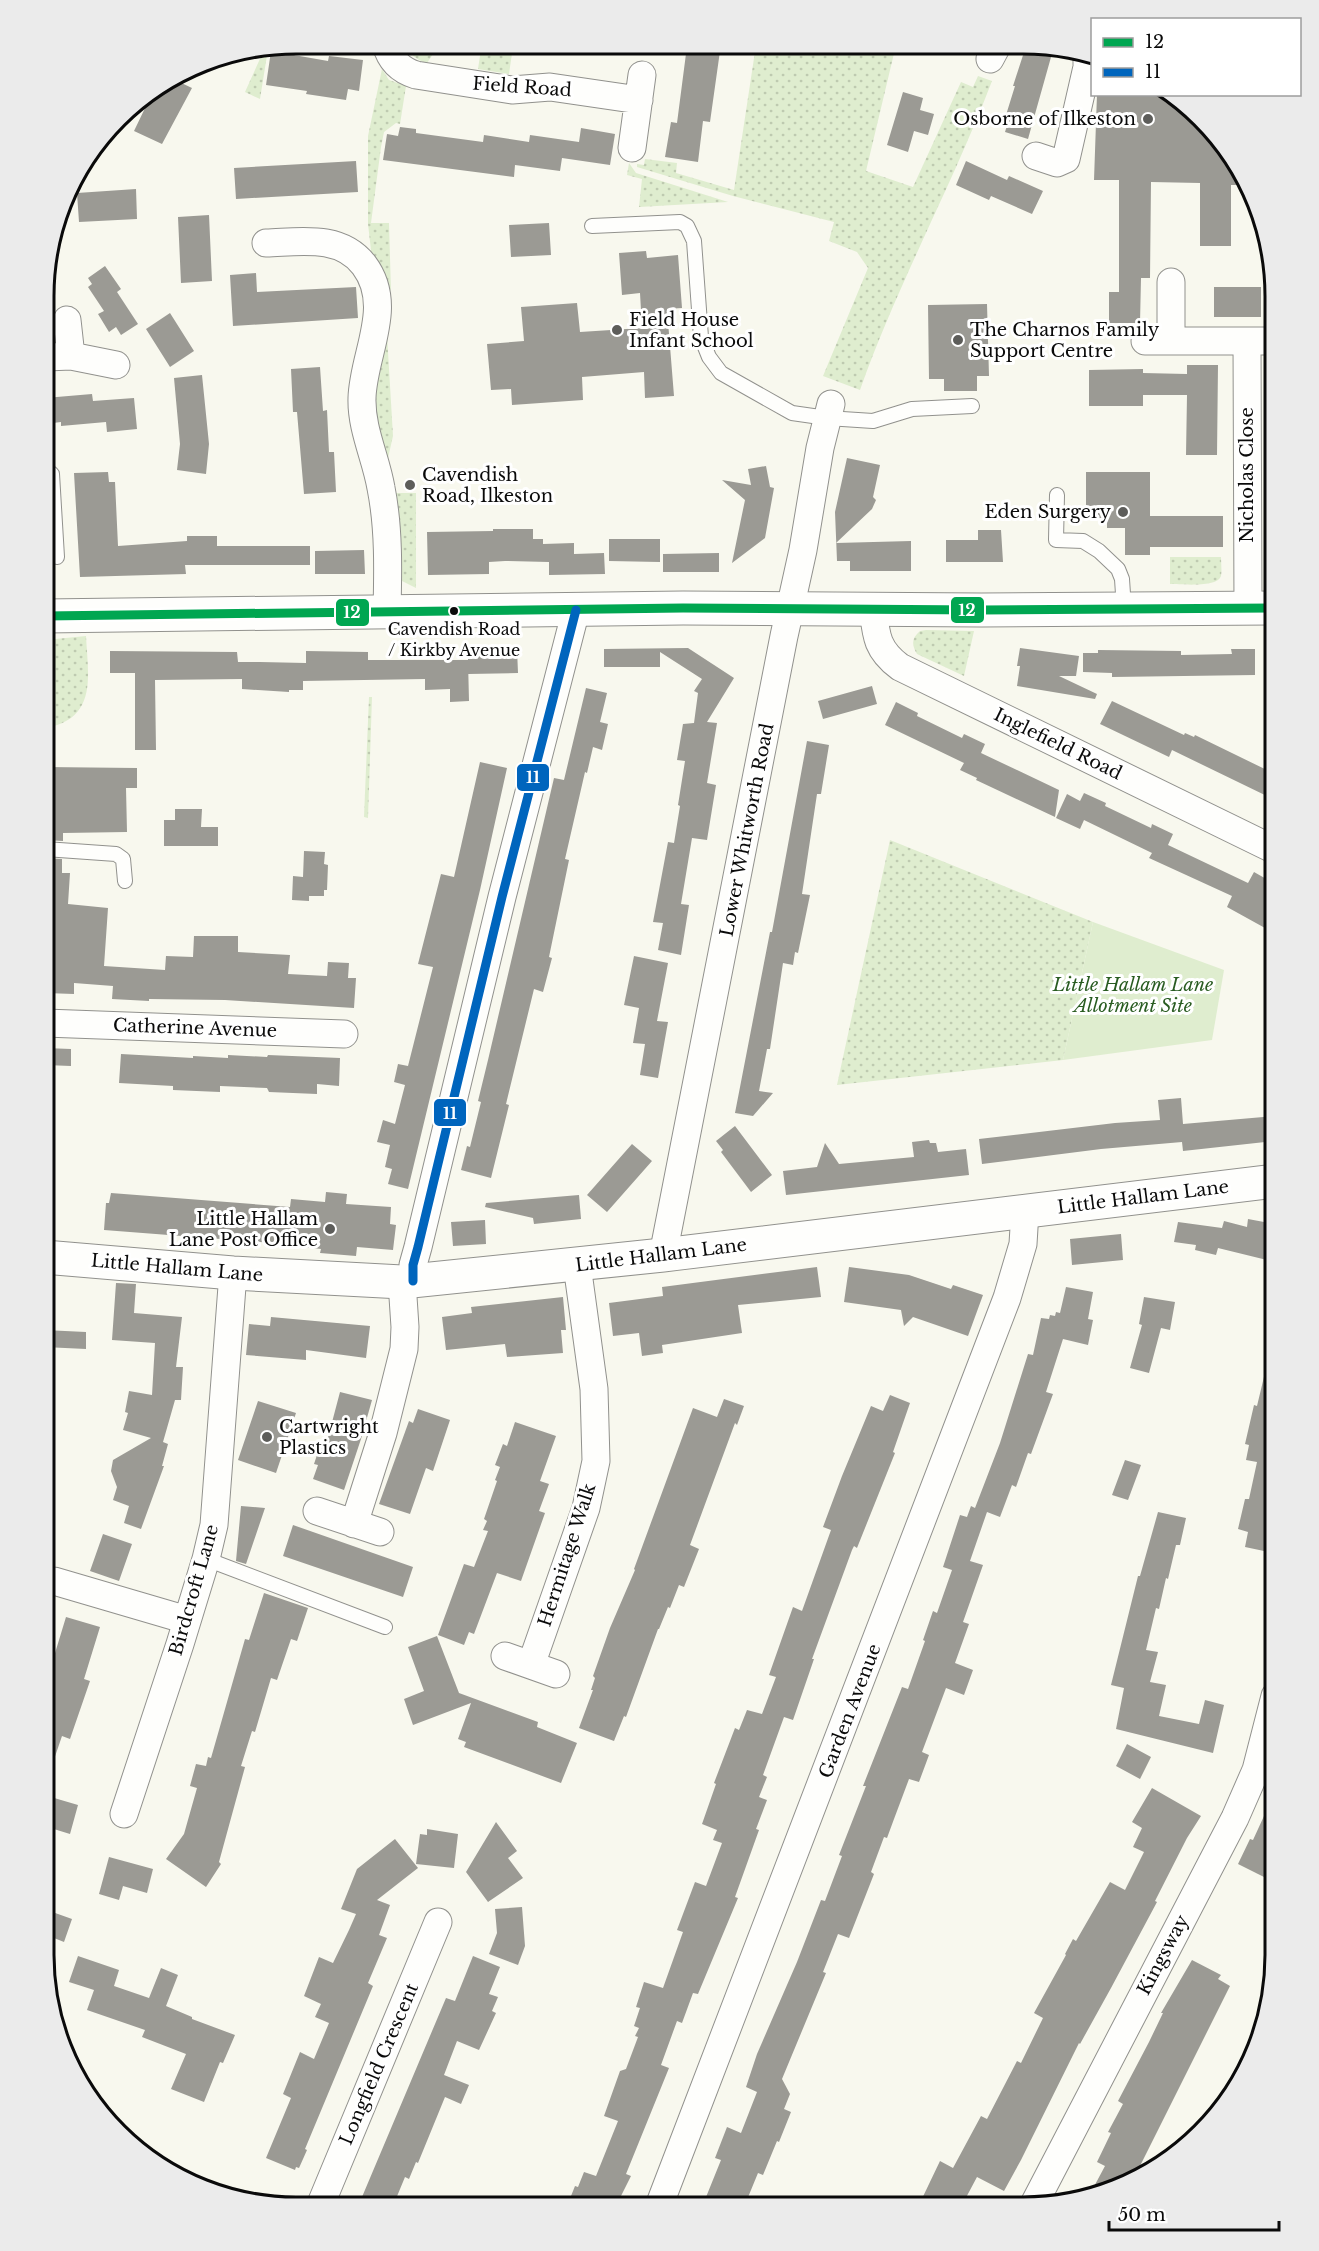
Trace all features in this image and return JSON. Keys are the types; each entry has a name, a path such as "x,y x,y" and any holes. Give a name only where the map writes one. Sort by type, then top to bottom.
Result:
{"street":[{"name":"Field Road","path":"390,54 400,68 416,75 512,90 550,87 640,88 632,148"},
{"path":"1036,156 1057,163 1066,159 1087,63"},
{"path":"266,243 314,241 337,245 352,254 364,266 375,290 377,323 364,381 363,409 382,492 388,567 387,611"},
{"path":"1171,282 1158,340 1265,341"},
{"path":"67,320 58,356 116,365"},
{"name":"Nicholas Close","path":"1247,341 1262,608"},
{"name":"Lower Whitworth Road","path":"663,1255 829,411"},
{"path":"54,616 683,608 1262,608"},
{"name":"Inglefield Road","path":"873,609 877,639 881,649 900,667 1265,845"},
{"path":"354,1524 382,1434 404,1349 407,1282 576,610"},
{"name":"Catherine Avenue","path":"54,1023 344,1034"},
{"name":"Little Hallam Lane","path":"54,1258 233,1273 407,1282 577,1265 1265,1182"},
{"name":"Garden Avenue","path":"662,2197 1007,1298 1023,1244 1025,1212"},
{"name":"Hermitage Walk","path":"531,1665 586,1508 596,1461 594,1389 577,1265"},
{"name":"Birdcroft Lane","path":"137,1803 214,1525 233,1273"},
{"path":"318,1511 380,1532"},
{"path":"54,1581 187,1620"},
{"path":"505,1656 556,1674"},
{"name":"Kingsway","path":"1038,2196 1241,1806 1259,1761 1265,1737"},
{"name":"Longfield Crescent","path":"324,2197 438,1922"}],"lane":[{"path":"592,226 680,222 687,226 694,241 701,337 709,357 721,373 792,413 829,411 873,421 912,409 972,406"},
{"path":"1057,495 1056,540 1083,541 1099,551 1118,569 1122,579 1124,609"},
{"path":"54,507 57,556"},
{"path":"54,849 101,847 123,860 125,881"},
{"path":"206,1560 385,1627"}],"green space":[{"path":"412,54 433,54 427,63"},
{"path":"480,54 512,54 509,74 478,69"},
{"path":"755,54 894,54 866,171 913,187 961,82 973,87 978,76 992,81 960,159 891,312 860,390 823,376 868,268 857,252 829,241 834,222 733,196 637,167 637,164 644,165 645,159 677,163 676,173 734,190"},
{"path":"267,56 260,99 245,92 261,57"},
{"path":"382,69 389,80 406,86 400,124 396,123 384,132 371,223 389,223 391,291 384,275 372,259 368,224 368,136"},
{"path":"629,163 636,173 728,202 639,207 642,179 627,175"},
{"path":"387,335 393,436 388,458 373,412 382,343"},
{"path":"395,493 416,493 416,588 402,581 402,552"},
{"path":"1170,557 1221,557 1221,576 1218,580 1206,584 1170,584"},
{"path":"920,631 974,631 964,676 917,654 913,644 915,636"},
{"path":"86,636 88,680 82,705 74,715 54,725 54,639"},
{"path":"369,697 372,697 368,818 364,817"},
{"path":"890,840 1093,922 1063,1060 837,1085"},
{"name":"Little Hallam Lane Allotment Site","path":"1093,922 1224,970 1212,1040 1063,1060"}],"building":[{"path":"290,54 328,61 329,56 363,60 359,91 348,89 346,100 266,85 270,56"},
{"path":"686,54 720,54 710,122 703,121 698,162 665,157 671,122 677,123"},
{"path":"1023,54 1051,56 1028,139 1005,132 1010,116 1006,115 1015,86 1013,86"},
{"path":"181,83 192,88 162,144 134,131 149,104"},
{"path":"903,92 923,98 920,110 934,114 928,135 914,131 908,152 887,145"},
{"path":"1097,96 1158,96 1182,114 1205,137 1238,185 1231,185 1231,246 1200,246 1200,183 1151,182 1150,278 1141,278 1140,323 1109,323 1109,292 1119,292 1119,180 1094,180"},
{"path":"400,127 416,129 416,133 483,142 484,135 529,142 530,135 579,142 581,128 615,134 610,165 562,158 560,171 515,165 514,177 383,160 387,134 398,136"},
{"path":"356,161 358,192 236,199 234,168"},
{"path":"966,161 1007,180 1009,176 1043,191 1032,214 991,196 989,200 956,185"},
{"path":"136,189 137,219 79,222 77,193"},
{"path":"209,215 212,281 181,283 178,217"},
{"path":"549,223 551,255 511,257 509,225"},
{"path":"646,251 647,258 678,255 682,308 667,309 674,396 645,398 644,372 582,377 583,400 512,405 511,389 491,390 487,344 524,341 521,307 577,303 580,332 642,328 640,293 622,295 619,253"},
{"path":"105,266 121,289 117,292 138,324 121,335 116,327 109,332 98,314 104,311 88,287 92,284 88,278"},
{"path":"256,273 257,292 356,287 358,318 233,326 230,275"},
{"path":"1214,287 1261,287 1261,317 1214,317"},
{"name":"The Charnos Family Support Centre","path":"987,304 989,376 977,376 977,391 944,391 944,379 929,379 928,305"},
{"path":"170,313 194,351 170,367 146,329"},
{"path":"1187,365 1218,365 1217,455 1186,455 1187,395 1143,395 1143,406 1089,406 1089,370 1143,369 1143,373 1187,374"},
{"path":"320,367 323,411 327,410 329,452 334,452 336,492 304,494 297,412 293,412 291,369"},
{"path":"202,375 209,444 206,474 177,470 180,444 174,378"},
{"path":"92,394 93,401 134,398 137,429 107,432 106,422 61,426 61,422 54,423 54,397"},
{"path":"847,458 880,465 873,497 876,500 872,509 836,543 835,512"},
{"path":"766,466 770,487 774,488 765,538 732,563 745,500 722,480 751,485 748,469"},
{"path":"108,472 109,482 115,482 118,546 187,541 187,536 217,536 217,546 310,546 310,565 185,565 186,574 80,577 74,473"},
{"name":"Eden Surgery","path":"1086,472 1150,472 1150,516 1223,516 1223,547 1150,547 1150,555 1125,555 1125,528 1107,528 1107,518 1096,518 1096,506 1086,506"},
{"path":"493,529 533,529 533,539 543,539 543,544 574,543 574,554 604,553 605,574 549,575 549,562 505,561 489,562 489,574 428,575 427,532 493,531"},
{"path":"978,530 1001,530 1003,562 946,562 946,540 978,540"},
{"path":"609,539 660,539 660,562 609,561"},
{"path":"911,541 911,571 850,571 850,561 837,561 836,543"},
{"path":"364,550 365,574 315,574 315,551"},
{"path":"719,553 719,572 663,572 663,554"},
{"path":"688,648 734,678 707,722 717,723 707,783 716,785 707,840 692,838 681,904 689,905 681,955 658,950 663,923 653,922 668,842 674,843 680,806 678,805 685,761 677,760 683,724 694,723 698,693 694,691 702,679 660,652 660,667 604,667 604,649"},
{"path":"1020,648 1079,656 1076,676 1059,676 1097,694 1095,699 1017,686"},
{"path":"517,649 518,673 468,674 468,650"},
{"path":"1231,649 1255,649 1255,675 1112,677 1112,673 1083,672 1083,653 1098,653 1098,650 1181,651 1181,655 1232,654"},
{"path":"110,651 237,652 238,662 306,663 306,651 368,652 368,660 468,660 469,701 450,702 450,689 425,690 425,679 303,681 303,690 289,690 289,692 242,689 242,679 155,680 156,750 135,750 135,673 110,673"},
{"path":"872,686 877,704 823,719 818,701"},
{"path":"586,688 607,693 600,722 608,724 602,750 593,747 587,773 585,772 565,859 569,860 549,957 552,958 543,992 534,989 491,1178 461,1170 467,1146 470,1147 481,1102 478,1101 554,778 564,780"},
{"path":"1112,701 1184,735 1185,733 1194,737 1195,735 1265,769 1265,795 1172,750 1169,757 1100,724"},
{"path":"896,702 918,713 917,716 962,738 964,734 985,744 981,753 1059,790 1055,817 976,780 977,778 960,770 964,763 885,725"},
{"path":"807,741 829,745 821,794 817,794 802,894 810,895 798,953 795,952 793,965 783,963 770,1049 767,1049 759,1091 773,1093 753,1116 735,1113 770,932 772,932"},
{"path":"480,762 507,768 408,1189 388,1184 392,1169 385,1167 390,1145 377,1142 383,1120 395,1124 405,1085 394,1082 398,1064 408,1066 433,967 418,964 441,874 454,877"},
{"path":"54,767 137,768 137,788 126,788 127,832 63,833 63,841 54,840"},
{"path":"1084,793 1151,828 1152,824 1173,834 1168,845 1248,883 1254,872 1265,878 1265,928 1227,907 1232,896 1149,858 1152,853 1084,820 1080,829 1056,818 1067,794 1080,801"},
{"path":"175,809 202,809 201,827 218,827 218,846 164,846 164,820 175,820"},
{"path":"304,851 325,852 324,864 328,865 327,890 324,890 324,896 309,896 309,901 292,900 293,876 303,877"},
{"path":"54,859 62,859 62,873 70,873 68,904 108,908 104,966 165,970 166,956 193,957 194,936 238,936 238,952 290,955 288,974 327,976 328,962 349,963 348,978 356,978 354,1008 225,1000 112,999 113,986 74,983 74,994 54,993"},
{"path":"634,956 668,963 657,1021 668,1022 658,1078 640,1075 645,1044 633,1043 639,1008 624,1005"},
{"path":"54,1048 71,1049 71,1066 54,1065"},
{"path":"121,1054 193,1058 193,1056 228,1058 228,1055 267,1057 268,1055 340,1058 339,1086 317,1084 317,1094 269,1092 267,1088 220,1086 220,1092 173,1090 173,1086 119,1083"},
{"path":"1181,1098 1183,1124 1265,1117 1265,1142 1183,1151 1182,1142 1101,1149 982,1164 979,1139 1160,1120 1158,1100"},
{"path":"735,1126 772,1175 751,1192 721,1152 723,1150 716,1141"},
{"path":"929,1140 930,1143 936,1143 938,1152 966,1149 969,1175 786,1195 783,1171 817,1167 825,1143 839,1164 914,1157 912,1142"},
{"path":"632,1144 652,1161 607,1212 587,1195"},
{"path":"326,1192 347,1194 346,1204 391,1207 390,1224 396,1225 393,1250 357,1247 356,1256 320,1253 321,1249 272,1243 104,1230 106,1203 109,1203 111,1193 290,1207 291,1199 325,1202"},
{"path":"579,1195 581,1219 534,1224 533,1218 485,1207 486,1203"},
{"path":"1248,1219 1265,1222 1265,1260 1218,1248 1216,1255 1195,1250 1196,1245 1174,1242 1178,1222 1222,1228 1224,1221 1247,1227"},
{"path":"485,1220 486,1244 453,1246 451,1222"},
{"path":"1121,1234 1123,1260 1072,1265 1070,1239"},
{"path":"817,1267 821,1297 738,1305 742,1333 662,1345 663,1353 642,1356 639,1333 613,1336 609,1303 663,1296 662,1287"},
{"path":"849,1267 909,1275 951,1289 953,1285 983,1295 968,1336 913,1317 904,1326 901,1310 844,1302"},
{"path":"116,1283 136,1284 134,1313 182,1317 176,1367 183,1367 181,1400 175,1400 163,1442 168,1444 162,1466 164,1466 141,1529 124,1523 129,1506 113,1500 117,1487 111,1471 113,1460 151,1438 123,1430 128,1413 125,1412 129,1391 152,1395 155,1343 112,1340"},
{"path":"1066,1287 1093,1292 1088,1319 1093,1320 1088,1345 1063,1339 1046,1392 1053,1394 1031,1454 1028,1453 1016,1487 1012,1485 1000,1517 987,1512 970,1561 983,1565 963,1622 969,1624 955,1663 973,1670 964,1695 946,1688 922,1752 929,1755 919,1782 909,1779 887,1838 884,1837 871,1872 874,1874 849,1938 838,1934 823,1972 826,1973 782,2079 790,2094 784,2109 791,2112 763,2175 758,2173 748,2197 706,2197 721,2160 715,2158 727,2127 741,2133 757,2092 746,2087 757,2054 821,1900 825,1901 842,1856 839,1855 866,1786 863,1786 902,1687 908,1689 933,1611 937,1613 952,1570 943,1567 960,1515 967,1517 971,1506 975,1508 1000,1443 1028,1354 1033,1355 1041,1318 1049,1319 1050,1315 1055,1316 1056,1312 1060,1313"},
{"path":"563,1297 566,1330 561,1330 563,1353 507,1357 505,1344 446,1350 442,1317 472,1313 471,1307"},
{"path":"1144,1297 1175,1302 1170,1330 1161,1328 1149,1373 1130,1368 1142,1325 1139,1324"},
{"path":"271,1317 370,1326 366,1358 306,1350 306,1360 246,1355 249,1324 270,1326"},
{"path":"54,1330 86,1332 86,1349 54,1347"},
{"path":"1265,1373 1264,1551 1245,1547 1248,1532 1238,1529 1245,1499 1249,1499 1257,1462 1246,1460 1249,1445 1245,1444 1254,1405 1257,1406"},
{"path":"340,1392 372,1400 344,1490 313,1479 318,1465 314,1464 321,1443 326,1445"},
{"path":"890,1395 910,1403 893,1452 895,1453 857,1548 854,1546 852,1550 812,1659 814,1659 793,1720 784,1717 763,1775 767,1777 759,1797 767,1800 756,1829 759,1830 735,1897 738,1898 698,1994 693,1993 682,2023 677,2021 661,2065 669,2068 626,2174 631,2176 620,2197 571,2197 584,2172 596,2176 618,2121 604,2116 620,2071 626,2069 638,2037 635,2036 639,2028 634,2026 640,2008 636,2007 644,1982 663,1988 683,1932 677,1930 695,1882 706,1886 722,1843 713,1840 717,1830 702,1824 716,1784 714,1783 735,1728 739,1730 747,1710 762,1714 776,1677 769,1675 793,1607 802,1611 831,1530 823,1527 842,1476 871,1406 883,1411"},
{"path":"724,1399 744,1406 737,1425 735,1423 690,1545 699,1549 684,1587 679,1585 658,1629 626,1717 624,1716 614,1741 579,1728 593,1690 591,1690 595,1678 593,1676 610,1628 635,1570 693,1408 717,1417"},
{"name":"Cartwright Plastics","path":"258,1401 296,1413 276,1473 238,1460"},
{"path":"418,1409 450,1420 433,1471 426,1468 410,1514 379,1504 409,1421 413,1423"},
{"path":"515,1422 556,1436 540,1481 549,1484 539,1511 545,1513 521,1581 497,1573 474,1634 469,1632 464,1645 438,1635 464,1564 474,1567 488,1531 483,1530 487,1521 484,1519 500,1467 495,1465 503,1444 507,1446"},
{"path":"1125,1460 1141,1465 1128,1500 1112,1495"},
{"path":"241,1506 265,1508 246,1564 236,1561"},
{"path":"1158,1512 1186,1518 1180,1545 1176,1545 1168,1579 1166,1578 1159,1609 1156,1608 1146,1650 1158,1652 1150,1682 1166,1685 1159,1716 1199,1724 1205,1700 1224,1705 1213,1753 1116,1729 1124,1688 1111,1685 1138,1576 1140,1576"},
{"path":"293,1525 413,1567 403,1597 283,1556"},
{"path":"103,1534 132,1544 119,1581 90,1571"},
{"path":"264,1593 308,1608 297,1641 291,1639 277,1680 271,1678 255,1732 252,1731 241,1766 245,1767 219,1862 221,1864 206,1887 166,1859 184,1834 197,1788 190,1786 196,1764 206,1766 208,1757 211,1758 245,1639 249,1640"},
{"path":"66,1617 100,1627 84,1679 90,1681 70,1739 62,1736 54,1759 54,1656"},
{"path":"437,1636 459,1693 538,1722 537,1727 577,1743 561,1783 464,1747 466,1742 458,1739 471,1703 413,1725 404,1699 424,1691 408,1647"},
{"path":"1127,1744 1151,1757 1140,1779 1116,1766"},
{"path":"1152,1788 1201,1816 1187,1838 1155,1901 1157,1902 1111,1988 1079,2043 1004,2191 977,2177 966,2197 923,2197 940,2161 953,2168 981,2116 987,2119 1017,2061 1021,2063 1043,2018 1034,2013 1073,1939 1076,1941 1110,1882 1125,1890 1144,1852 1133,1847 1142,1828 1132,1822"},
{"path":"54,1798 78,1805 70,1834 54,1829"},
{"path":"1265,1814 1265,1878 1238,1864 1250,1839 1253,1840"},
{"path":"496,1822 517,1851 508,1858 523,1878 488,1902 466,1872"},
{"path":"427,1829 458,1834 454,1868 416,1864 420,1834 427,1835"},
{"path":"395,1839 418,1868 377,1900 390,1905 379,1935 387,1938 368,1983 373,1986 305,2149 307,2150 299,2168 296,2167 295,2170 266,2158 291,2098 283,2094 300,2052 314,2059 329,2023 315,2017 321,2004 304,1996 319,1957 333,1963 356,1914 341,1909 357,1869"},
{"path":"109,1857 153,1869 147,1893 123,1886 119,1900 99,1894"},
{"path":"522,1907 525,1946 518,1965 489,1954 497,1933 495,1909"},
{"path":"54,1913 72,1919 64,1942 54,1938"},
{"path":"78,1956 119,1970 114,1986 149,1998 161,1968 178,1975 166,2006 192,2019 235,2035 223,2063 220,2062 204,2102 171,2089 186,2054 142,2037 145,2030 87,2010 94,1990 69,1982"},
{"path":"473,1956 500,1967 489,1994 498,1997 492,2011 496,2013 479,2050 457,2041 444,2075 469,2085 461,2104 445,2097 418,2163 416,2162 409,2179 405,2177 397,2197 362,2197 446,1998 455,2001"},
{"path":"1192,1960 1221,1975 1218,1979 1230,1986 1139,2167 1094,2186 1105,2166 1097,2162 1111,2133 1108,2132 1123,2104 1118,2101 1163,2013 1161,2013"}],"transit line":[{"name":"12","path":"54,616 683,608 981,610 1265,608"},
{"name":"11","path":"413,1281 413,1265 502,897 576,610"}],"place":[{"name":"Osborne of Ilkeston","path":"1148,119"},
{"name":"Field House Infant School","path":"617,330"},
{"name":"The Charnos Family Support Centre","path":"958,340"},
{"name":"Cavendish Road, Ilkeston","path":"410,485"},
{"name":"Eden Surgery","path":"1123,512"},
{"name":"Cavendish Road / Kirkby Avenue","path":"454,611"},
{"name":"Little Hallam Lane Post Office","path":"330,1229"},
{"name":"Cartwright Plastics","path":"267,1437"}]}
